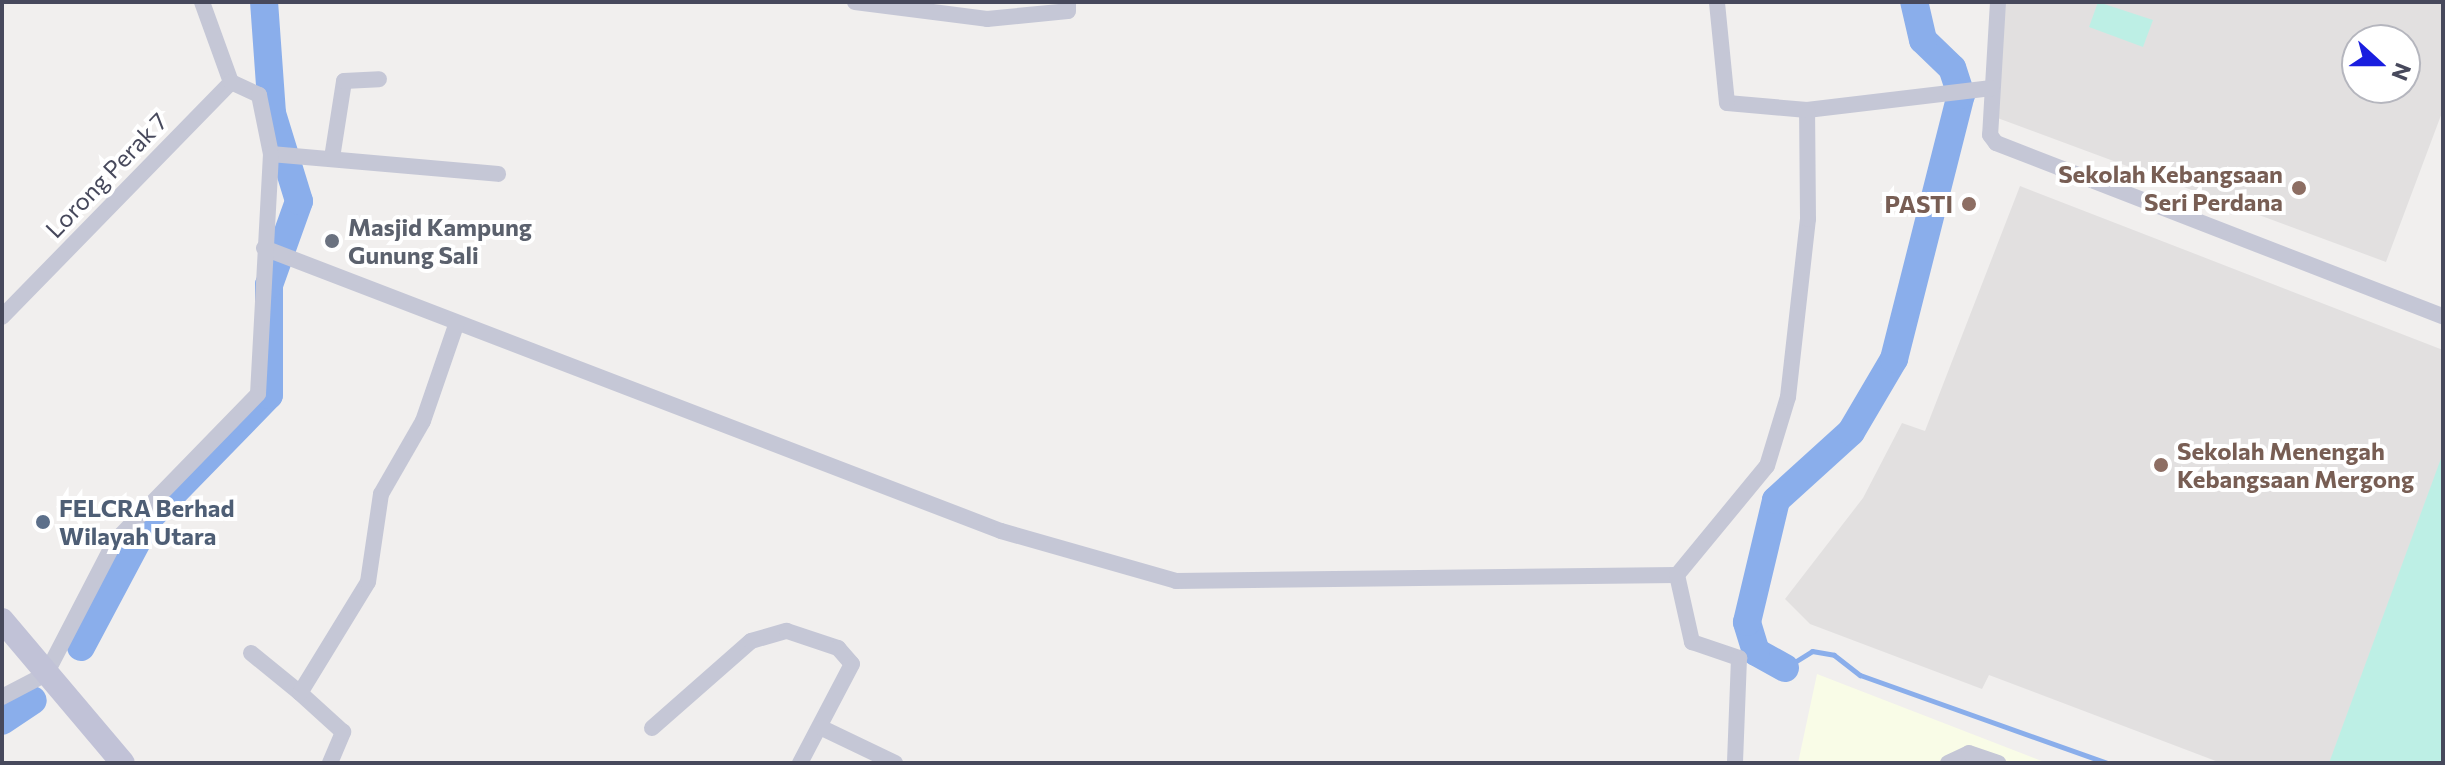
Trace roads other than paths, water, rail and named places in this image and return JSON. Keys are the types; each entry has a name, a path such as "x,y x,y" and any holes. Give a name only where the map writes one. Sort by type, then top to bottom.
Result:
{"street":[{"path":"2,697 46,674 115,541 254,401 275,252 274,155 265,111 251,87 231,82 202,2"},
{"path":"855,2 941,7 987,19 1068,7"},
{"path":"1717,2 1727,103 1807,110 1983,89"},
{"path":"1998,2 1983,89 1990,135 2006,148 2443,316"},
{"path":"332,158 344,81 379,79"},
{"name":"Lorong Perak 7","path":"2,317 231,82"},
{"path":"275,252 456,325 1001,531 1176,581 1677,575 1767,466 1788,397 1808,219 1807,110"},
{"path":"274,155 498,174"},
{"path":"300,693 368,582 381,494 423,421 456,325"},
{"path":"1677,575 1692,642 1739,658 1735,763"},
{"path":"2,620 123,763"},
{"path":"652,728 751,641 787,631 851,659 822,728 800,763"},
{"path":"251,653 343,732 330,763"},
{"path":"822,728 895,763"},
{"path":"1948,763 1969,753 1998,763"}],"waterway":[{"path":"81,647 150,517 269,395 269,285 299,201 272,113 264,2"},
{"path":"1785,668 1756,652 1747,622 1776,500 1851,432 1894,359 1961,95 1952,68 1923,40 1914,2"},
{"path":"1785,668 1812,651 1834,655 1860,675 2107,763"},
{"path":"2,721 33,700"}],"place":[{"name":"Sekolah Kebangsaan Seri Perdana","path":"2299,188"},
{"name":"PASTI","path":"1969,204"},
{"name":"Masjid Kampung Gunung Sali","path":"332,241"},
{"name":"Sekolah Menengah Kebangsaan Mergong","path":"2161,465"},
{"name":"FELCRA Berhad Wilayah Utara","path":"43,522"}]}
